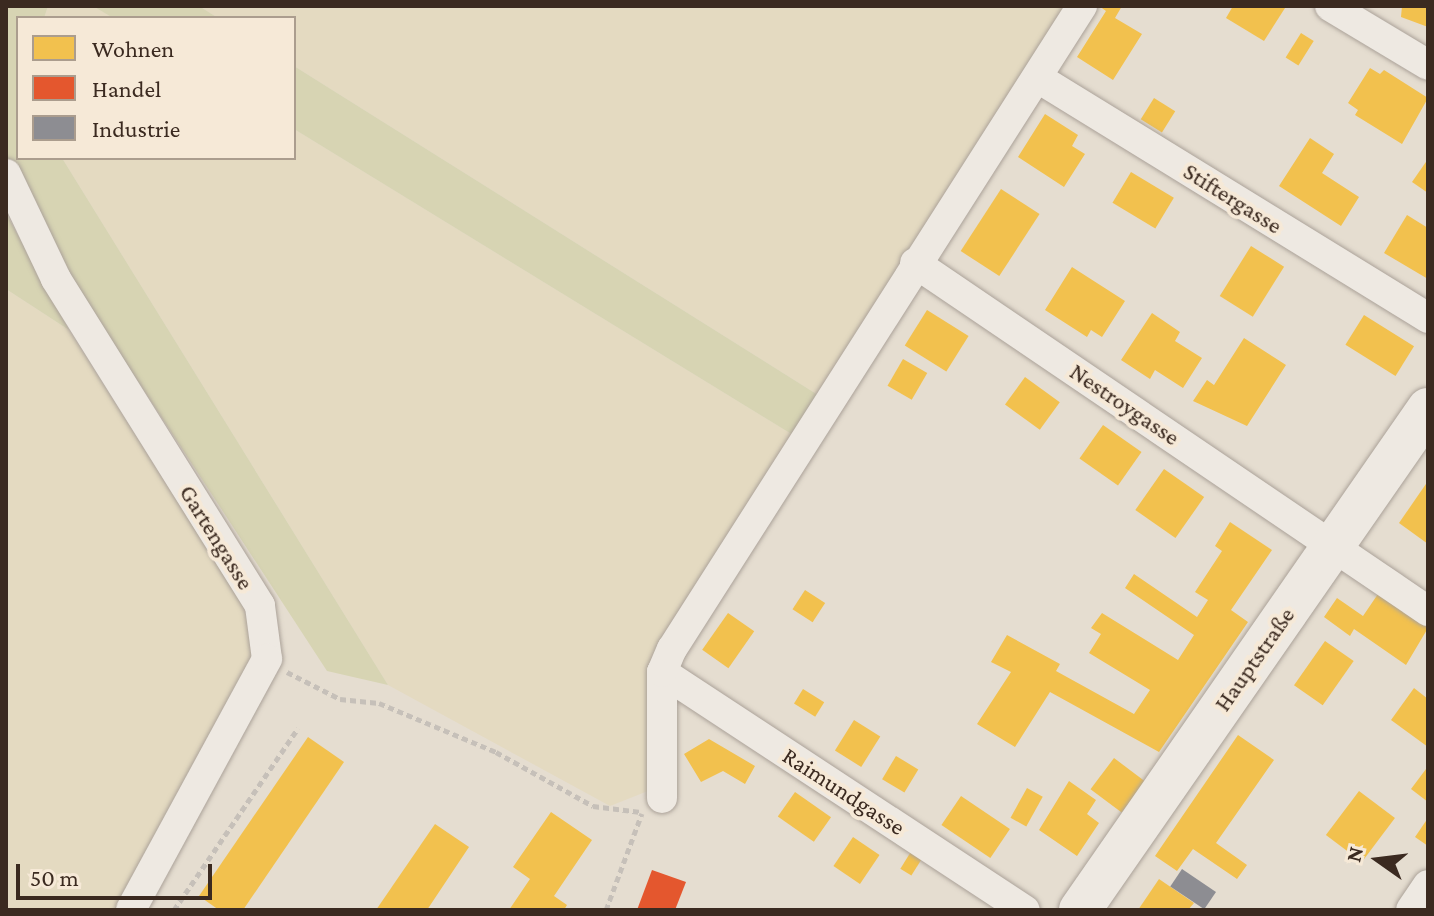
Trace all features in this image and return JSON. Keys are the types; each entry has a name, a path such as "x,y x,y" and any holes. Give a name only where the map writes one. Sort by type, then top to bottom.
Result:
{"street":[{"path":"652,805 662,672 915,263 1082,6"},
{"path":"1330,6 1428,65"},
{"name":"Stiftergasse","path":"1038,78 1428,318"},
{"name":"Gartengasse","path":"6,174 56,279 260,606 267,659"},
{"name":"Nestroygasse","path":"915,263 1334,544 1428,611"},
{"name":"Hauptstraße","path":"1080,910 1428,409"},
{"path":"131,910 267,659"},
{"name":"Raimundgasse","path":"662,672 1025,910"},
{"path":"1411,910 1428,885"}],"path":[{"path":"267,659 312,688 340,699 379,703 496,752 593,806 652,805 606,910"},
{"path":"174,910 298,728"}],"shaded area":[{"path":"6,6 48,6 45,16 16,16 16,160 63,160 388,685 327,671 83,297 6,160"},
{"path":"48,6 93,6 110,16 45,16"},
{"path":"93,6 199,6 215,16 110,16"},
{"path":"199,6 1065,6 818,395 296,67 296,16 215,16"},
{"path":"296,67 818,395 793,435 296,130"},
{"path":"296,130 793,435 650,661 648,791 610,806 388,685 63,160 296,160"},
{"path":"6,213 23,245 69,330 6,289"},
{"path":"6,289 69,330 244,607 254,652 118,910 6,910"}],"building: Wohnen":[{"path":"1099,6 1122,6 1115,18 1142,34 1113,80 1077,57 1106,11"},
{"path":"1233,6 1285,8 1264,41 1226,18"},
{"path":"1402,6 1428,6 1428,27 1401,17"},
{"path":"1301,33 1314,41 1298,66 1286,58"},
{"path":"1370,68 1380,74 1384,70 1428,98 1402,144 1355,115 1358,110 1348,103"},
{"path":"1154,98 1175,111 1162,132 1141,119"},
{"path":"1045,114 1078,135 1072,146 1085,154 1064,187 1018,157"},
{"path":"1310,138 1334,154 1322,173 1359,197 1341,226 1279,186"},
{"path":"1428,159 1428,193 1412,182"},
{"path":"1131,172 1174,198 1155,229 1112,203"},
{"path":"1001,189 1040,214 999,276 961,251"},
{"path":"1407,215 1428,228 1428,279 1384,253"},
{"path":"1251,246 1284,267 1253,317 1220,296"},
{"path":"1072,267 1125,301 1102,337 1091,330 1087,337 1045,310"},
{"path":"927,310 969,336 946,372 905,346"},
{"path":"1152,313 1180,332 1175,341 1202,358 1183,388 1155,370 1150,379 1121,360"},
{"path":"1364,315 1414,346 1395,376 1345,345"},
{"path":"1244,338 1286,365 1247,426 1193,401 1207,380 1214,385"},
{"path":"903,359 927,373 912,400 888,386"},
{"path":"1025,377 1060,402 1040,430 1005,405"},
{"path":"1103,425 1142,452 1118,486 1079,459"},
{"path":"1164,469 1204,497 1175,538 1135,510"},
{"path":"1428,481 1428,544 1399,523"},
{"path":"1230,522 1272,550 1231,610 1248,622 1159,752 1050,692 1015,747 977,724 1011,672 991,662 1007,635 1060,664 1056,671 1134,714 1150,690 1089,653 1101,634 1091,628 1102,613 1178,660 1194,635 1125,588 1134,574 1197,617 1208,600 1195,592 1222,551 1215,546"},
{"path":"805,590 825,603 813,622 792,609"},
{"path":"1378,594 1428,628 1406,665 1354,629 1350,636 1324,617 1337,598 1363,616"},
{"path":"728,613 754,631 728,668 702,650"},
{"path":"1325,641 1354,661 1323,705 1294,685"},
{"path":"1414,688 1428,699 1428,747 1391,720"},
{"path":"803,689 824,702 815,717 794,703"},
{"path":"854,720 880,736 861,767 835,751"},
{"path":"1238,735 1274,760 1216,843 1247,865 1237,879 1193,849 1177,871 1155,856"},
{"path":"308,737 344,762 243,910 219,910 199,896"},
{"path":"709,739 755,766 745,784 723,771 701,782 684,754"},
{"path":"896,756 918,769 904,793 882,779"},
{"path":"1114,758 1145,781 1122,813 1091,789"},
{"path":"1428,770 1428,802 1411,789"},
{"path":"1069,781 1096,800 1087,814 1099,823 1077,856 1039,830"},
{"path":"1027,788 1043,797 1026,826 1011,818"},
{"path":"1359,791 1395,818 1362,862 1326,835"},
{"path":"795,792 831,817 814,842 778,817"},
{"path":"961,796 1010,829 990,858 941,825"},
{"path":"551,812 592,840 554,896 567,905 564,910 509,910 530,879 513,867"},
{"path":"1428,818 1428,846 1415,837"},
{"path":"435,824 469,847 427,910 376,910"},
{"path":"853,837 880,855 860,884 833,866"},
{"path":"912,850 923,857 911,876 900,869"},
{"path":"1159,879 1194,903 1188,910 1138,910"}],"building: Handel":[{"path":"652,870 686,882 675,910 637,910"}],"building: Industrie":[{"path":"1182,869 1216,892 1204,909 1170,886"}]}
